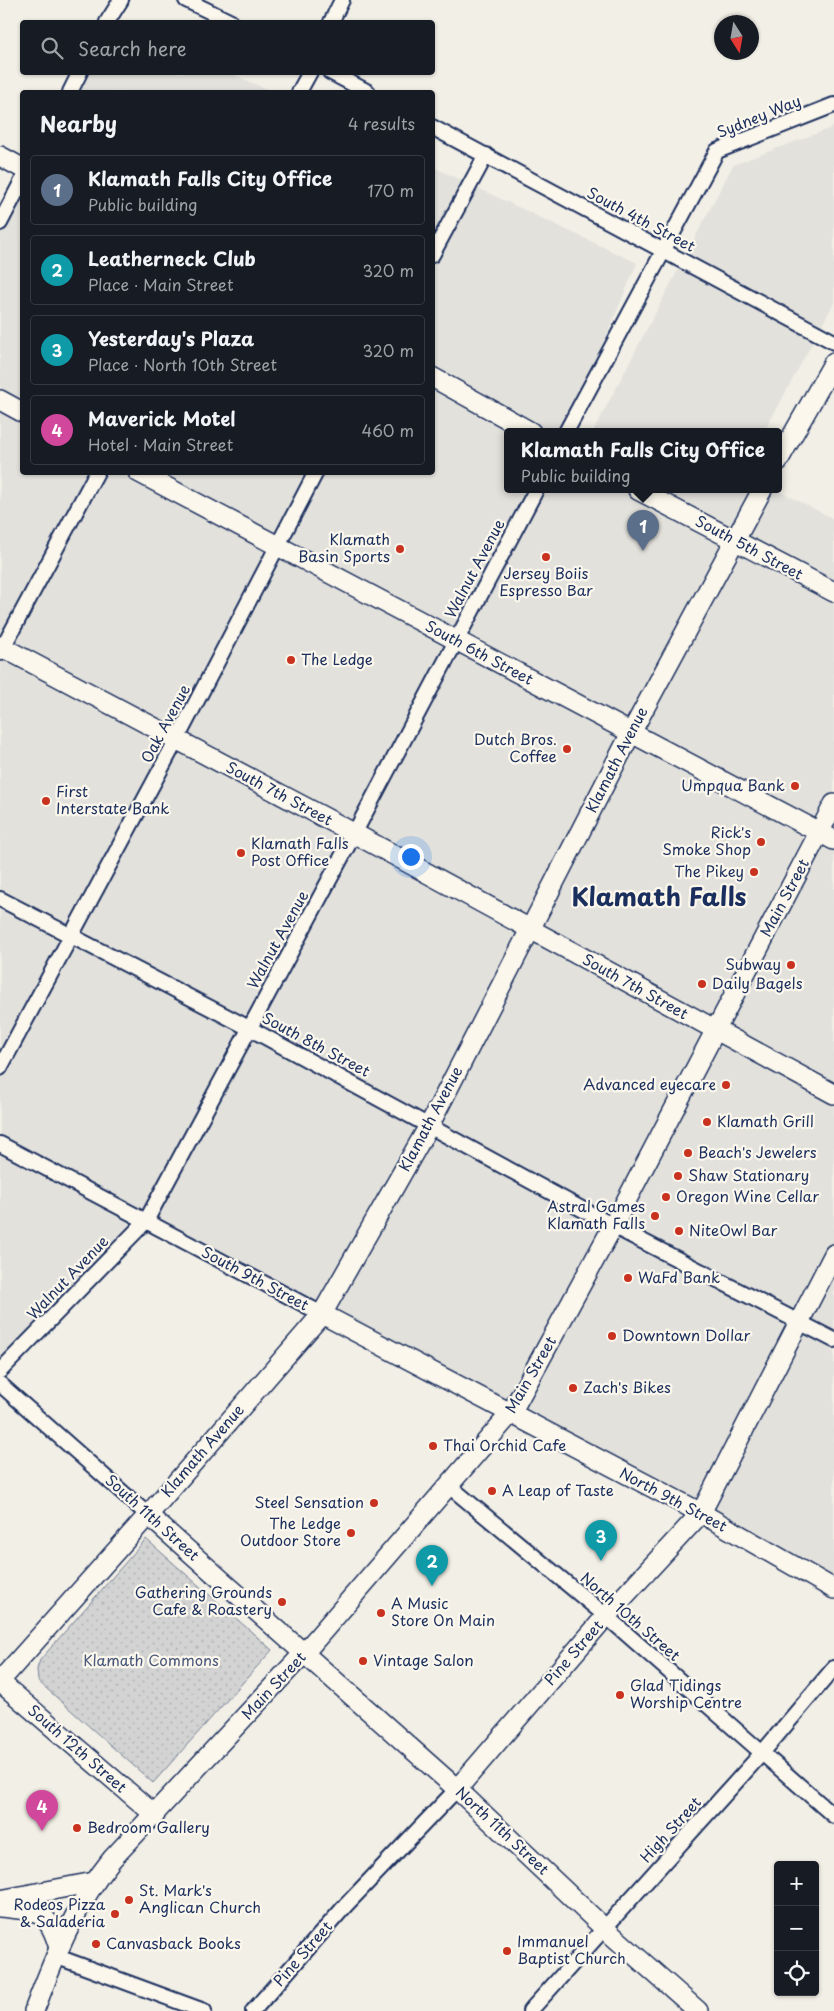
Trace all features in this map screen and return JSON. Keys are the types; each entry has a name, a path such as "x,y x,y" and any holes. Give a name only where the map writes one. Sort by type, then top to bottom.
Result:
{"main road":[{"path":"0,156 20,167"},
{"path":"782,454 834,362"},
{"path":"435,379 524,428"},
{"path":"0,400 20,411"},
{"name":"South 6th Street","path":"144,475 827,836"},
{"name":"South 5th Street","path":"644,493 834,592"},
{"name":"Klamath Avenue","path":"0,1682 322,1314 430,1124 631,733 733,540 760,493"},
{"name":"South 7th Street","path":"1,649 177,739 530,929 714,1031 834,1094"},
{"name":"Main Street","path":"34,2011 57,1952 94,1882 112,1859 155,1816 304,1653 511,1413 613,1226 714,1031 827,836 834,804"},
{"name":"Pine Street","path":"457,1788 606,1616 701,1514 834,1254"},
{"name":"South 9th Street","path":"322,1314 511,1413"},
{"name":"North 9th Street","path":"511,1413 701,1514 834,1589"},
{"name":"South 11th Street","path":"148,1515 304,1653"},
{"name":"North 11th Street","path":"304,1653 457,1788 605,1929 698,2011"},
{"name":"South 12th Street","path":"0,1682 155,1816"},
{"path":"0,1900 94,1882"},
{"path":"0,1907 37,1912 53,1926 57,1952"}],"street":[{"path":"108,20 121,0"},
{"path":"186,0 227,20"},
{"path":"332,20 342,0"},
{"path":"71,90 78,75"},
{"path":"300,90 308,75"},
{"path":"336,75 364,90"},
{"name":"Sydney Way","path":"663,251 717,151 834,105"},
{"name":"South 4th Street","path":"435,129 834,342"},
{"path":"435,249 486,155"},
{"path":"0,223 20,185"},
{"path":"568,428 663,251"},
{"path":"1,649 95,475"},
{"name":"Oak Avenue","path":"0,1068 177,739 314,475"},
{"name":"Walnut Avenue","path":"0,1371 146,1221 534,493"},
{"name":"South 8th Street","path":"0,900 249,1028 430,1124 613,1226 834,1340"},
{"name":"South 9th Street","path":"0,1144 322,1314"},
{"name":"South 11th Street","path":"0,1384 148,1515"},
{"name":"North 10th Street","path":"448,1485 606,1616 834,1816"},
{"name":"High Street","path":"530,2011 762,1753 834,1668"},
{"name":"Pine Street","path":"254,2011 346,1905 457,1788"},
{"path":"57,1952 204,2011"}],"shaded area":[{"path":"79,75 235,75 268,90 71,90"},
{"path":"834,127 834,303 766,428 595,428 733,165"},
{"path":"435,168 637,263 568,428 504,428 504,493 782,493 834,519 834,1589 146,1221 0,1371 0,226 20,187 20,475 435,475"}],"green space":[{"name":"Klamath Commons","path":"146,1539 272,1650 153,1783 38,1681 37,1669 40,1660"}],"place":[{"name":"Klamath Basin Sports","path":"400,549"},
{"name":"Klamath Falls City Office","path":"643,551"},
{"name":"Jersey Boiis Espresso Bar","path":"546,557"},
{"name":"The Ledge","path":"291,660"},
{"name":"Dutch Bros. Coffee","path":"567,749"},
{"name":"Umpqua Bank","path":"795,786"},
{"name":"First Interstate Bank","path":"46,801"},
{"name":"Rick's Smoke Shop","path":"761,842"},
{"name":"Klamath Falls Post Office","path":"241,853"},
{"name":"The Pikey","path":"754,872"},
{"name":"Subway","path":"791,965"},
{"name":"Daily Bagels","path":"702,984"},
{"name":"Advanced eyecare","path":"726,1085"},
{"name":"Klamath Grill","path":"707,1122"},
{"name":"Beach's Jewelers","path":"688,1153"},
{"name":"Shaw Stationary","path":"678,1176"},
{"name":"Oregon Wine Cellar","path":"666,1197"},
{"name":"Astral Games Klamath Falls","path":"655,1216"},
{"name":"NiteOwl Bar","path":"679,1231"},
{"name":"WaFd Bank","path":"628,1278"},
{"name":"Downtown Dollar","path":"612,1336"},
{"name":"Zach's Bikes","path":"573,1388"},
{"name":"Thai Orchid Cafe","path":"433,1446"},
{"name":"A Leap of Taste","path":"492,1491"},
{"name":"Steel Sensation","path":"374,1503"},
{"name":"The Ledge Outdoor Store","path":"351,1533"},
{"name":"Yesterday's Plaza","path":"601,1561"},
{"name":"Leatherneck Club","path":"432,1586"},
{"name":"Gathering Grounds Cafe & Roastery","path":"282,1602"},
{"name":"A Music Store On Main","path":"381,1613"},
{"name":"Vintage Salon","path":"363,1661"},
{"name":"Glad Tidings Worship Centre","path":"620,1695"},
{"name":"Bedroom Gallery","path":"77,1828"},
{"name":"Maverick Motel","path":"42,1831"},
{"name":"St. Mark's Anglican Church","path":"129,1900"},
{"name":"Rodeos Pizza & Saladeria","path":"115,1914"},
{"name":"Canvasback Books","path":"96,1944"},
{"name":"Immanuel Baptist Church","path":"507,1951"}],"district":[{"name":"Klamath Falls","path":"659,897"}]}
